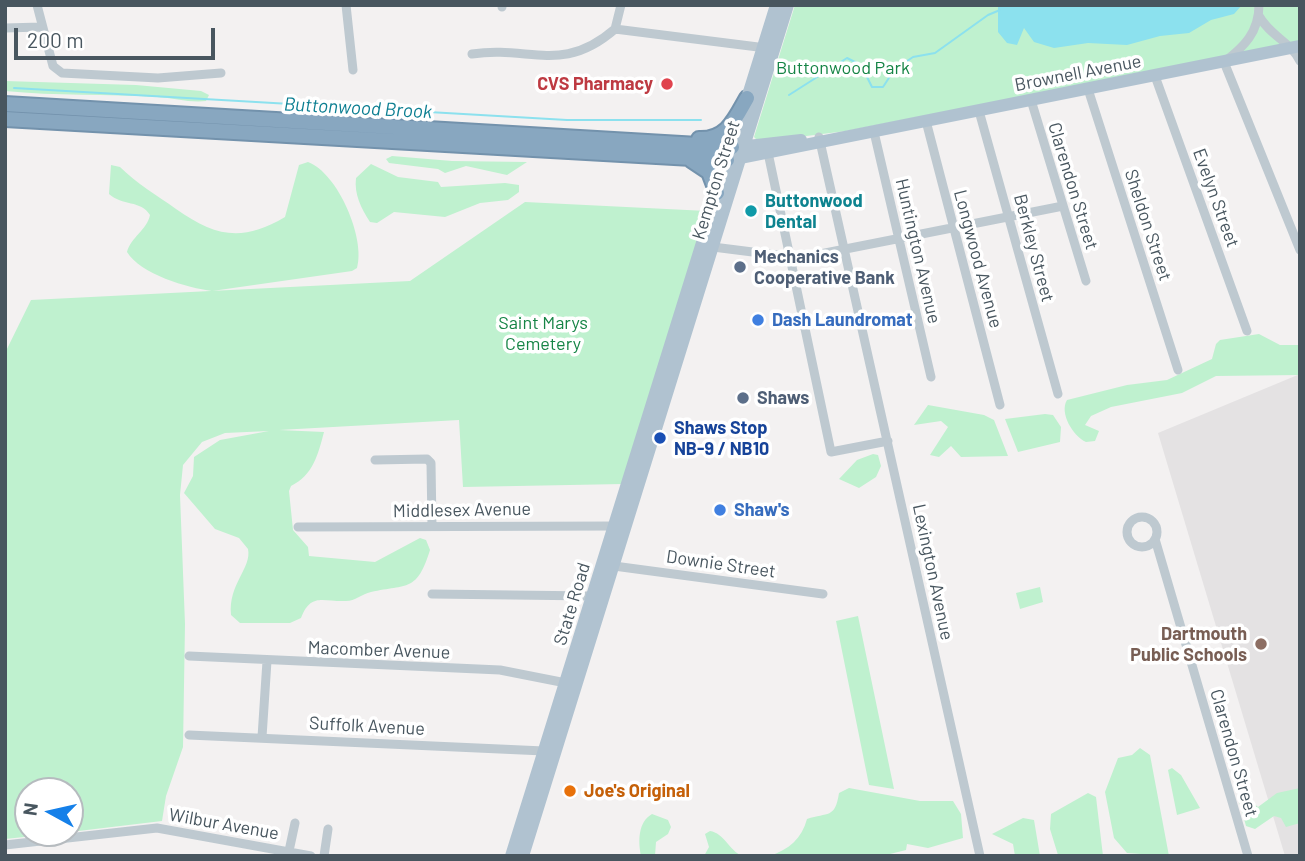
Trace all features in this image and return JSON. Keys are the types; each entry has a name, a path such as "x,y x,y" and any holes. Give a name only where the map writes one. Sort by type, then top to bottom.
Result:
{"highway":[{"path":"621,140 713,138 728,130 747,97"},
{"path":"5,104 621,140 736,153"},
{"path":"5,119 690,159 736,153"},
{"path":"690,159 709,172 717,193"}],"main road":[{"name":"Kempton Street","path":"672,363 717,193 736,153 769,49 776,5"},
{"name":"Kempton Street","path":"672,363 713,247 747,97 788,5"},
{"name":"Brownell Avenue","path":"736,153 869,133 1297,47"},
{"name":"State Road","path":"523,856 593,596 621,527 672,363"},
{"name":"State Road","path":"510,856 544,751 614,566 621,527"}],"street":[{"path":"37,5 53,66 58,72 158,78 221,73"},
{"path":"346,5 353,70"},
{"path":"472,54 568,54 595,45 615,29 621,5"},
{"path":"1259,5 1259,16 1249,39 1224,62 1300,250"},
{"path":"1259,16 1272,34 1297,47 1300,61"},
{"path":"5,28 41,27"},
{"path":"615,29 769,49"},
{"name":"Evelyn Street","path":"1155,76 1247,331"},
{"name":"Sheldon Street","path":"1088,89 1178,370"},
{"name":"Clarendon Street","path":"1031,100 1086,281"},
{"name":"Berkley Street","path":"979,111 1058,394"},
{"name":"Longwood Avenue","path":"926,121 1000,405"},
{"name":"Huntington Avenue","path":"869,133 899,238 931,377"},
{"name":"Lexington Avenue","path":"820,140 980,856"},
{"path":"768,150 831,452 888,441"},
{"path":"713,247 791,257 1063,206"},
{"path":"375,460 421,457 431,463 432,526"},
{"name":"Middlesex Avenue","path":"298,527 621,527"},
{"name":"Clarendon Street","path":"1155,538 1248,856"},
{"name":"Downie Street","path":"614,566 824,594"},
{"path":"432,594 593,596"},
{"name":"Macomber Avenue","path":"189,656 507,671 571,684"},
{"path":"262,737 267,661"},
{"name":"Suffolk Avenue","path":"189,735 544,751"},
{"path":"289,851 295,823"},
{"name":"Wilbur Avenue","path":"5,845 157,828 311,856"},
{"path":"324,856 328,829"}],"shaded area":[{"name":"Dartmouth Public Schools","path":"1300,374 1300,856 1285,856 1158,433"}],"green space":[{"name":"Buttonwood Park","path":"795,5 1300,5 1300,42 846,131 757,140 754,137"},
{"path":"5,81 136,85 201,91 209,95 206,101 188,101 157,97 24,93 5,91"},
{"path":"392,156 452,161 527,162 507,175 466,166 445,173 438,169 389,163 386,159"},
{"path":"308,162 330,179 347,208 359,256 357,268 352,271 212,291 190,287 153,273 133,260 127,252 150,215 142,207 109,194 111,165 120,167 147,189 203,225 229,233 241,233 255,231 285,217 299,165"},
{"path":"371,164 398,177 438,182 441,187 505,183 519,185 519,192 508,200 480,203 445,217 394,212 377,223 370,222 359,201 356,178"},
{"name":"Saint Marys Cemetery","path":"525,202 707,211 623,484 463,487 459,420 279,430 324,432 310,470 291,486 289,491 293,530 308,547 309,556 375,562 420,538 426,540 430,550 420,573 410,584 371,592 349,601 314,601 301,618 290,623 240,623 231,615 231,604 247,563 248,549 239,538 215,529 184,493 193,476 194,457 220,440 269,431 225,433 202,442 183,465 180,495 185,624 183,747 166,796 162,821 84,830 84,777 14,777 14,838 5,839 5,353 31,300 410,281"},
{"path":"1259,334 1280,345 1300,345 1300,375 1216,376 1182,393 1111,407 1091,416 1085,425 1099,431 1095,441 1086,442 1081,439 1069,424 1065,411 1067,400 1127,385 1167,380 1212,359 1216,344 1220,340"},
{"path":"928,405 984,415 994,420 1008,456 961,457 951,446 939,457 930,455 948,427 941,421 914,425"},
{"path":"1053,415 1061,427 1060,442 1018,452 1005,419"},
{"path":"873,454 878,455 881,466 876,477 859,488 839,479 857,460"},
{"path":"1040,587 1043,602 1020,609 1016,593"},
{"path":"858,616 894,789 869,785 836,621"},
{"path":"1140,748 1150,755 1169,856 1127,853 1114,838 1105,792 1118,758 1132,755"},
{"path":"1172,768 1181,775 1200,808 1177,815 1168,770"},
{"path":"849,788 920,801 953,801 961,814 963,838 928,848 907,844 906,850 882,856 769,856 794,842 807,819 833,811 839,793"},
{"path":"1300,788 1300,823 1286,827 1281,818 1274,816 1255,829 1246,826 1239,801 1251,801 1258,807 1277,793"},
{"path":"1088,793 1096,797 1103,856 1058,855 1050,829 1051,814"},
{"path":"652,814 668,820 671,827 668,834 656,842 655,856 641,856 640,832 647,817"},
{"path":"1023,818 1034,820 1040,856 1015,856 1013,844 992,834"},
{"path":"710,831 719,835 742,856 704,856 709,847 705,834"}],"water":[{"path":"998,5 1242,5 1234,14 1211,20 1189,33 1160,36 1127,45 1088,43 1054,48 1034,42 1024,28 1017,45 1007,43 998,32"}],"waterway":[{"name":"Buttonwood Brook","path":"789,95 847,58 861,65 872,87 883,87 894,70 913,57 935,53 988,15 1000,10"},
{"name":"Buttonwood Brook","path":"14,88 567,120 701,120"}],"place":[{"name":"CVS Pharmacy","path":"667,84"},
{"name":"Buttonwood Dental","path":"751,211"},
{"name":"Mechanics Cooperative Bank","path":"740,267"},
{"name":"Dash Laundromat","path":"758,320"},
{"name":"Shaws","path":"743,398"},
{"name":"Shaws Stop NB-9 / NB10","path":"660,438"},
{"name":"Shaw's","path":"720,510"},
{"name":"Dartmouth Public Schools","path":"1261,644"},
{"name":"Joe's Original","path":"570,791"}]}
